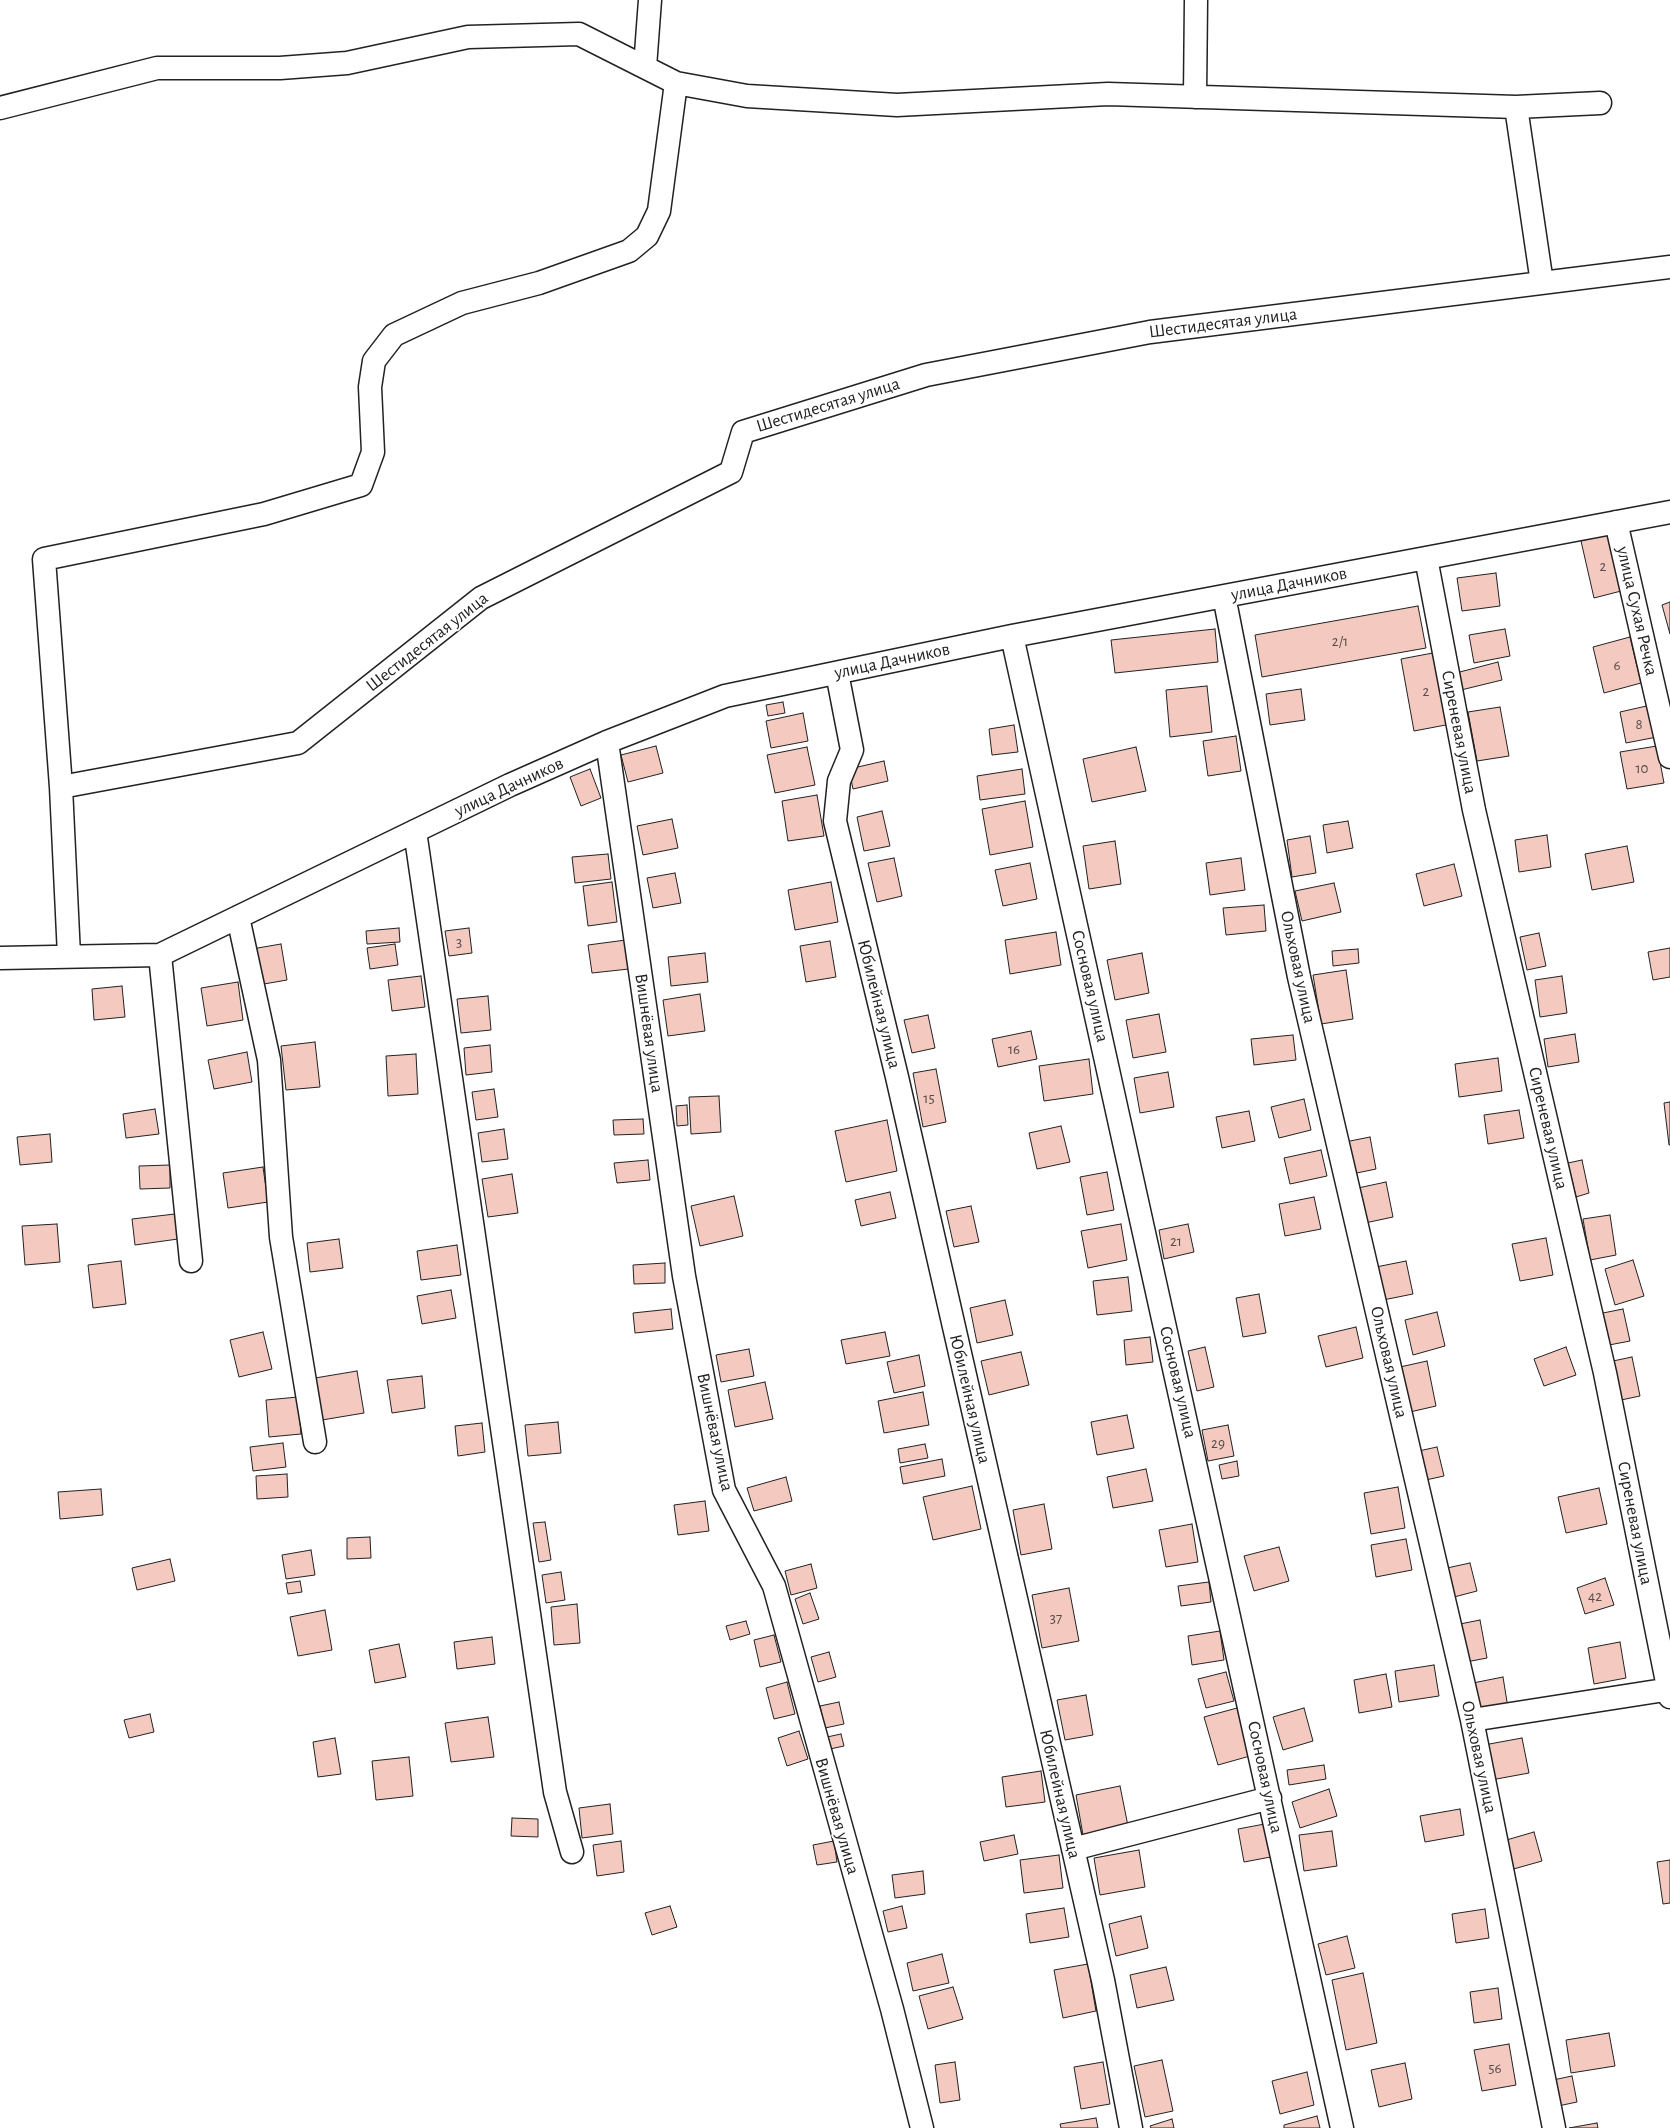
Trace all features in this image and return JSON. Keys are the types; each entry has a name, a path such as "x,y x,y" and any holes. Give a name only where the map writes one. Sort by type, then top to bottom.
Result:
{"street":[{"path":"645,67 650,0"},
{"path":"1195,97 1196,0"},
{"path":"0,108 157,68 280,68 348,63 468,37 579,34 676,83 747,96 897,104 1108,94 1516,106 1600,103"},
{"path":"69,956 61,787 44,559 264,514 361,485 373,452 370,387 374,361 394,335 462,303 539,283 629,251 647,236 660,212 676,83"},
{"path":"1516,106 1542,283"},
{"name":"Шестидесятая улица","path":"61,787 298,743 480,598 731,472 743,432 926,374 1150,332 1670,267"},
{"name":"улица Дачников","path":"160,955 510,785 608,742 725,696 1012,636 1670,512"},
{"name":"улица Сухая Речка","path":"1616,522 1670,757"},
{"name":"Сиреневая улица","path":"1426,558 1474,810 1605,1373 1669,1692"},
{"name":"Ольховая улица","path":"1224,596 1300,977 1472,1720 1554,2128"},
{"name":"Сосновая улица","path":"1012,636 1342,2128"},
{"name":"Юбилейная улица","path":"837,672 852,750 839,781 835,821 897,1077 1103,1980 1131,2128"},
{"name":"Вишнёвая улица","path":"608,742 684,1276 724,1490 774,1586 892,2009 922,2128"},
{"path":"415,831 555,1792 572,1852"},
{"path":"238,917 269,1060 281,1237 315,1442"},
{"path":"0,958 160,955 191,1261"},
{"path":"1472,1720 1669,1692"},
{"path":"1073,1849 1270,1798"}],"building":[{"path":"1612,533 1625,590 1594,598 1581,541"},
{"path":"1496,573 1500,606 1462,611 1457,578"},
{"path":"1670,602 1670,634 1662,605"},
{"path":"1418,606 1426,648 1262,677 1255,635"},
{"path":"1215,629 1218,662 1115,673 1111,640"},
{"path":"1505,629 1510,656 1474,663 1469,635"},
{"path":"1630,637 1641,683 1604,693 1593,647"},
{"path":"1438,652 1451,724 1414,731 1401,659"},
{"path":"1498,662 1502,680 1461,690 1456,673"},
{"path":"1207,686 1212,732 1170,737 1166,690"},
{"path":"1301,689 1305,720 1270,725 1266,694"},
{"path":"783,702 785,713 768,716 766,705"},
{"path":"1651,705 1657,737 1626,743 1620,712"},
{"path":"1500,707 1509,756 1477,761 1468,712"},
{"path":"803,713 808,741 771,748 766,721"},
{"path":"1014,725 1018,752 992,755 989,729"},
{"path":"1236,736 1241,771 1208,776 1203,741"},
{"path":"656,746 663,773 628,782 621,755"},
{"path":"1657,746 1664,783 1627,789 1620,752"},
{"path":"807,747 815,785 775,793 767,755"},
{"path":"1136,747 1146,791 1092,802 1083,759"},
{"path":"884,761 888,781 853,789 849,769"},
{"path":"590,769 601,798 581,806 570,777"},
{"path":"1022,769 1025,794 980,800 977,776"},
{"path":"817,795 824,836 788,841 782,801"},
{"path":"1025,801 1033,847 990,855 982,809"},
{"path":"882,811 890,846 864,851 857,817"},
{"path":"672,819 678,848 643,855 637,826"},
{"path":"1348,821 1353,848 1327,853 1323,825"},
{"path":"1547,835 1551,867 1519,872 1515,840"},
{"path":"1310,836 1316,873 1292,877 1287,840"},
{"path":"1115,841 1121,884 1089,889 1083,846"},
{"path":"1627,846 1634,882 1592,890 1585,854"},
{"path":"608,854 611,879 575,883 572,857"},
{"path":"894,858 902,896 877,902 868,863"},
{"path":"1241,858 1245,890 1210,895 1206,863"},
{"path":"1030,863 1037,899 1003,906 995,870"},
{"path":"1454,864 1462,896 1424,906 1416,874"},
{"path":"675,873 681,903 653,908 647,878"},
{"path":"612,882 617,922 588,926 583,886"},
{"path":"831,882 838,922 795,930 788,890"},
{"path":"1334,883 1341,912 1302,921 1295,891"},
{"path":"1264,905 1266,931 1226,935 1223,908"},
{"path":"399,928 400,942 367,944 366,931"},
{"path":"469,928 472,953 449,956 445,931"},
{"path":"1056,932 1061,965 1010,974 1005,940"},
{"path":"1539,933 1546,966 1527,970 1520,937"},
{"path":"626,940 629,969 592,973 588,945"},
{"path":"830,941 836,977 806,982 800,946"},
{"path":"281,944 287,980 258,985 252,949"},
{"path":"395,944 398,965 370,969 367,948"},
{"path":"1670,948 1670,977 1653,980 1648,952"},
{"path":"1358,949 1359,963 1333,966 1332,951"},
{"path":"705,953 708,982 671,986 668,957"},
{"path":"1142,953 1149,993 1115,1000 1107,960"},
{"path":"1346,970 1353,1019 1321,1024 1313,975"},
{"path":"421,976 425,1007 392,1011 388,980"},
{"path":"1562,976 1567,1013 1540,1017 1535,980"},
{"path":"238,982 243,1020 207,1026 201,988"},
{"path":"122,986 125,1017 94,1020 92,989"},
{"path":"700,994 705,1031 668,1036 663,1000"},
{"path":"488,996 491,1030 461,1033 457,999"},
{"path":"1159,1014 1166,1052 1133,1058 1126,1020"},
{"path":"928,1015 935,1048 912,1053 904,1020"},
{"path":"1031,1031 1037,1059 998,1067 992,1039"},
{"path":"1575,1034 1579,1062 1548,1067 1544,1039"},
{"path":"1293,1035 1296,1060 1254,1065 1251,1039"},
{"path":"315,1042 320,1087 286,1090 281,1046"},
{"path":"490,1045 492,1072 466,1075 464,1048"},
{"path":"247,1052 252,1082 214,1089 208,1060"},
{"path":"416,1054 418,1094 388,1096 386,1056"},
{"path":"1498,1058 1502,1091 1459,1097 1455,1064"},
{"path":"1089,1059 1093,1094 1044,1101 1039,1066"},
{"path":"936,1069 946,1122 923,1127 913,1073"},
{"path":"1168,1072 1174,1107 1140,1113 1134,1078"},
{"path":"494,1089 498,1117 476,1120 472,1092"},
{"path":"719,1096 721,1132 691,1134 689,1097"},
{"path":"1304,1099 1311,1130 1279,1138 1271,1107"},
{"path":"1670,1102 1670,1145 1669,1145 1664,1103"},
{"path":"687,1105 688,1125 677,1126 676,1106"},
{"path":"155,1109 159,1134 126,1138 123,1114"},
{"path":"1519,1110 1524,1138 1488,1144 1484,1115"},
{"path":"1249,1111 1255,1141 1222,1148 1216,1117"},
{"path":"643,1119 644,1134 614,1135 613,1120"},
{"path":"887,1120 897,1171 846,1182 835,1131"},
{"path":"1061,1126 1070,1162 1037,1169 1029,1133"},
{"path":"504,1129 508,1159 482,1162 478,1133"},
{"path":"50,1134 52,1162 20,1165 17,1137"},
{"path":"1370,1137 1376,1169 1352,1174 1345,1142"},
{"path":"1321,1150 1327,1176 1290,1184 1284,1158"},
{"path":"648,1160 650,1180 617,1183 614,1163"},
{"path":"1582,1160 1589,1193 1576,1197 1568,1163"},
{"path":"170,1165 170,1188 140,1189 139,1166"},
{"path":"263,1167 268,1202 228,1208 223,1173"},
{"path":"1107,1172 1114,1210 1087,1215 1080,1177"},
{"path":"512,1174 518,1213 488,1217 482,1179"},
{"path":"1386,1182 1393,1217 1365,1223 1358,1188"},
{"path":"890,1192 896,1218 861,1226 855,1200"},
{"path":"734,1196 743,1236 700,1246 691,1206"},
{"path":"1314,1197 1321,1229 1285,1236 1279,1204"},
{"path":"971,1206 979,1242 954,1247 946,1211"},
{"path":"175,1214 178,1239 135,1245 132,1219"},
{"path":"1610,1215 1616,1255 1590,1260 1583,1219"},
{"path":"57,1224 60,1262 25,1265 22,1226"},
{"path":"1121,1224 1127,1260 1088,1268 1081,1231"},
{"path":"1188,1224 1194,1252 1164,1259 1159,1230"},
{"path":"1546,1238 1553,1275 1520,1281 1512,1244"},
{"path":"339,1239 343,1268 310,1272 307,1243"},
{"path":"457,1245 461,1275 421,1280 417,1251"},
{"path":"1633,1260 1644,1296 1615,1305 1605,1269"},
{"path":"121,1261 126,1304 93,1308 88,1265"},
{"path":"1406,1261 1413,1294 1383,1300 1376,1267"},
{"path":"665,1263 665,1283 634,1284 633,1265"},
{"path":"1128,1277 1132,1311 1097,1315 1093,1281"},
{"path":"451,1290 456,1318 422,1324 417,1296"},
{"path":"1259,1294 1266,1333 1243,1337 1236,1298"},
{"path":"1005,1300 1013,1335 977,1343 970,1308"},
{"path":"671,1309 673,1329 635,1333 633,1313"},
{"path":"1623,1309 1630,1341 1609,1345 1603,1313"},
{"path":"1437,1312 1445,1346 1413,1355 1405,1320"},
{"path":"1356,1327 1363,1358 1326,1367 1318,1336"},
{"path":"263,1332 272,1369 239,1377 230,1340"},
{"path":"885,1332 890,1356 846,1364 841,1340"},
{"path":"1150,1337 1153,1362 1126,1365 1124,1340"},
{"path":"1205,1347 1214,1387 1197,1391 1188,1351"},
{"path":"1566,1347 1576,1375 1544,1386 1534,1359"},
{"path":"749,1349 754,1376 721,1382 716,1355"},
{"path":"1021,1352 1029,1385 989,1395 981,1361"},
{"path":"919,1355 925,1386 894,1393 887,1362"},
{"path":"1632,1357 1640,1396 1621,1400 1613,1361"},
{"path":"1427,1361 1436,1406 1410,1412 1400,1367"},
{"path":"357,1371 364,1413 322,1420 315,1378"},
{"path":"422,1376 425,1408 392,1413 387,1380"},
{"path":"765,1382 773,1419 735,1427 728,1390"},
{"path":"923,1392 929,1425 884,1433 878,1401"},
{"path":"298,1397 301,1434 269,1437 266,1400"},
{"path":"1127,1415 1134,1448 1097,1455 1091,1422"},
{"path":"558,1422 561,1453 528,1456 525,1425"},
{"path":"482,1423 485,1452 458,1456 455,1426"},
{"path":"1228,1425 1234,1456 1208,1461 1202,1430"},
{"path":"283,1443 286,1467 253,1471 250,1447"},
{"path":"925,1444 928,1458 900,1463 898,1449"},
{"path":"1437,1447 1444,1476 1421,1481 1414,1452"},
{"path":"942,1459 945,1476 903,1484 900,1467"},
{"path":"1237,1461 1239,1476 1222,1479 1219,1465"},
{"path":"1146,1469 1153,1501 1113,1508 1107,1477"},
{"path":"287,1474 288,1497 257,1499 256,1476"},
{"path":"786,1477 792,1501 754,1511 747,1488"},
{"path":"972,1486 981,1529 933,1540 923,1497"},
{"path":"1398,1487 1405,1528 1371,1534 1364,1493"},
{"path":"1599,1488 1607,1524 1566,1533 1558,1497"},
{"path":"101,1489 103,1515 60,1519 58,1492"},
{"path":"705,1501 709,1531 678,1535 674,1505"},
{"path":"1044,1504 1052,1549 1021,1555 1013,1510"},
{"path":"545,1522 551,1560 539,1562 533,1523"},
{"path":"1192,1524 1198,1562 1166,1567 1159,1530"},
{"path":"370,1537 371,1558 347,1559 347,1538"},
{"path":"1406,1539 1412,1570 1376,1577 1371,1545"},
{"path":"1279,1547 1289,1581 1254,1591 1244,1556"},
{"path":"311,1550 315,1575 286,1579 282,1555"},
{"path":"170,1559 175,1581 137,1590 132,1568"},
{"path":"1470,1563 1477,1591 1454,1597 1447,1568"},
{"path":"811,1564 817,1588 791,1595 785,1571"},
{"path":"561,1572 565,1600 546,1603 542,1575"},
{"path":"1605,1578 1614,1605 1585,1614 1577,1588"},
{"path":"300,1581 302,1592 288,1594 286,1583"},
{"path":"1209,1582 1211,1602 1181,1606 1178,1586"},
{"path":"1069,1588 1079,1641 1042,1648 1032,1595"},
{"path":"810,1593 819,1619 803,1624 795,1599"},
{"path":"577,1604 580,1643 554,1645 551,1607"},
{"path":"325,1610 332,1650 298,1656 290,1617"},
{"path":"1480,1620 1487,1658 1466,1662 1460,1624"},
{"path":"746,1621 750,1634 730,1640 726,1626"},
{"path":"1220,1631 1224,1660 1192,1665 1188,1636"},
{"path":"774,1635 781,1662 760,1667 754,1640"},
{"path":"492,1637 495,1664 457,1669 454,1642"},
{"path":"1620,1642 1626,1678 1594,1684 1588,1648"},
{"path":"399,1644 406,1677 375,1683 369,1650"},
{"path":"829,1652 836,1677 818,1682 811,1657"},
{"path":"1434,1665 1439,1696 1399,1702 1395,1671"},
{"path":"1226,1672 1234,1701 1206,1708 1198,1679"},
{"path":"1386,1674 1392,1707 1359,1713 1354,1680"},
{"path":"1503,1677 1508,1708 1478,1713 1473,1683"},
{"path":"787,1682 795,1714 774,1719 766,1688"},
{"path":"1086,1695 1093,1735 1065,1740 1057,1700"},
{"path":"839,1702 844,1724 825,1728 820,1706"},
{"path":"1237,1708 1250,1756 1218,1765 1204,1717"},
{"path":"1304,1708 1313,1741 1283,1750 1273,1717"},
{"path":"150,1714 154,1732 129,1738 124,1720"},
{"path":"488,1717 494,1757 451,1762 445,1723"},
{"path":"799,1731 808,1759 787,1766 778,1738"},
{"path":"841,1734 844,1746 830,1749 827,1737"},
{"path":"335,1738 341,1774 318,1777 313,1742"},
{"path":"1522,1738 1529,1773 1491,1780 1484,1745"},
{"path":"409,1757 413,1796 376,1800 372,1761"},
{"path":"1324,1765 1326,1779 1289,1785 1287,1770"},
{"path":"1041,1771 1045,1802 1006,1807 1002,1777"},
{"path":"1120,1786 1128,1826 1083,1835 1076,1795"},
{"path":"1329,1789 1337,1816 1300,1828 1292,1802"},
{"path":"610,1804 613,1834 582,1838 579,1808"},
{"path":"1460,1809 1464,1835 1425,1842 1420,1816"},
{"path":"512,1818 538,1819 538,1837 511,1836"},
{"path":"1270,1823 1276,1856 1244,1862 1238,1829"},
{"path":"1332,1831 1337,1866 1304,1871 1299,1835"},
{"path":"1534,1832 1542,1861 1510,1870 1503,1841"},
{"path":"1014,1835 1018,1854 984,1861 980,1842"},
{"path":"621,1841 624,1872 597,1876 593,1845"},
{"path":"834,1841 837,1862 817,1865 813,1845"},
{"path":"1139,1850 1145,1887 1100,1895 1094,1858"},
{"path":"1059,1855 1063,1888 1024,1893 1020,1860"},
{"path":"1670,1860 1670,1903 1663,1904 1657,1862"},
{"path":"923,1871 925,1894 895,1898 892,1875"},
{"path":"670,1906 677,1927 652,1935 645,1913"},
{"path":"902,1906 907,1928 888,1932 883,1911"},
{"path":"1064,1908 1069,1937 1030,1943 1026,1914"},
{"path":"1485,1909 1489,1938 1456,1943 1452,1914"},
{"path":"1141,1916 1148,1948 1116,1956 1109,1924"},
{"path":"1347,1936 1355,1968 1326,1975 1318,1944"},
{"path":"942,1954 949,1983 913,1991 907,1963"},
{"path":"1088,1964 1096,2011 1063,2018 1054,1970"},
{"path":"1166,1967 1174,2000 1137,2008 1130,1975"},
{"path":"1363,1973 1377,2043 1346,2050 1332,1980"},
{"path":"953,1987 963,2019 928,2029 919,1996"},
{"path":"1498,1988 1502,2019 1474,2023 1470,1992"},
{"path":"1609,2033 1615,2066 1571,2073 1566,2040"},
{"path":"1509,2044 1516,2085 1482,2091 1474,2050"},
{"path":"1162,2060 1173,2111 1145,2117 1134,2066"},
{"path":"955,2062 960,2100 940,2103 935,2065"},
{"path":"1103,2062 1110,2104 1081,2109 1074,2067"},
{"path":"1405,2063 1412,2099 1379,2107 1371,2070"},
{"path":"1307,2072 1314,2105 1280,2114 1272,2081"},
{"path":"1572,2076 1577,2102 1558,2106 1553,2080"},
{"path":"1317,2116 1320,2128 1284,2128 1284,2125"},
{"path":"1096,2118 1098,2128 1061,2128 1060,2124"},
{"path":"1172,2119 1174,2128 1151,2128 1150,2126"},
{"path":"1597,2123 1598,2128 1569,2128"}]}
